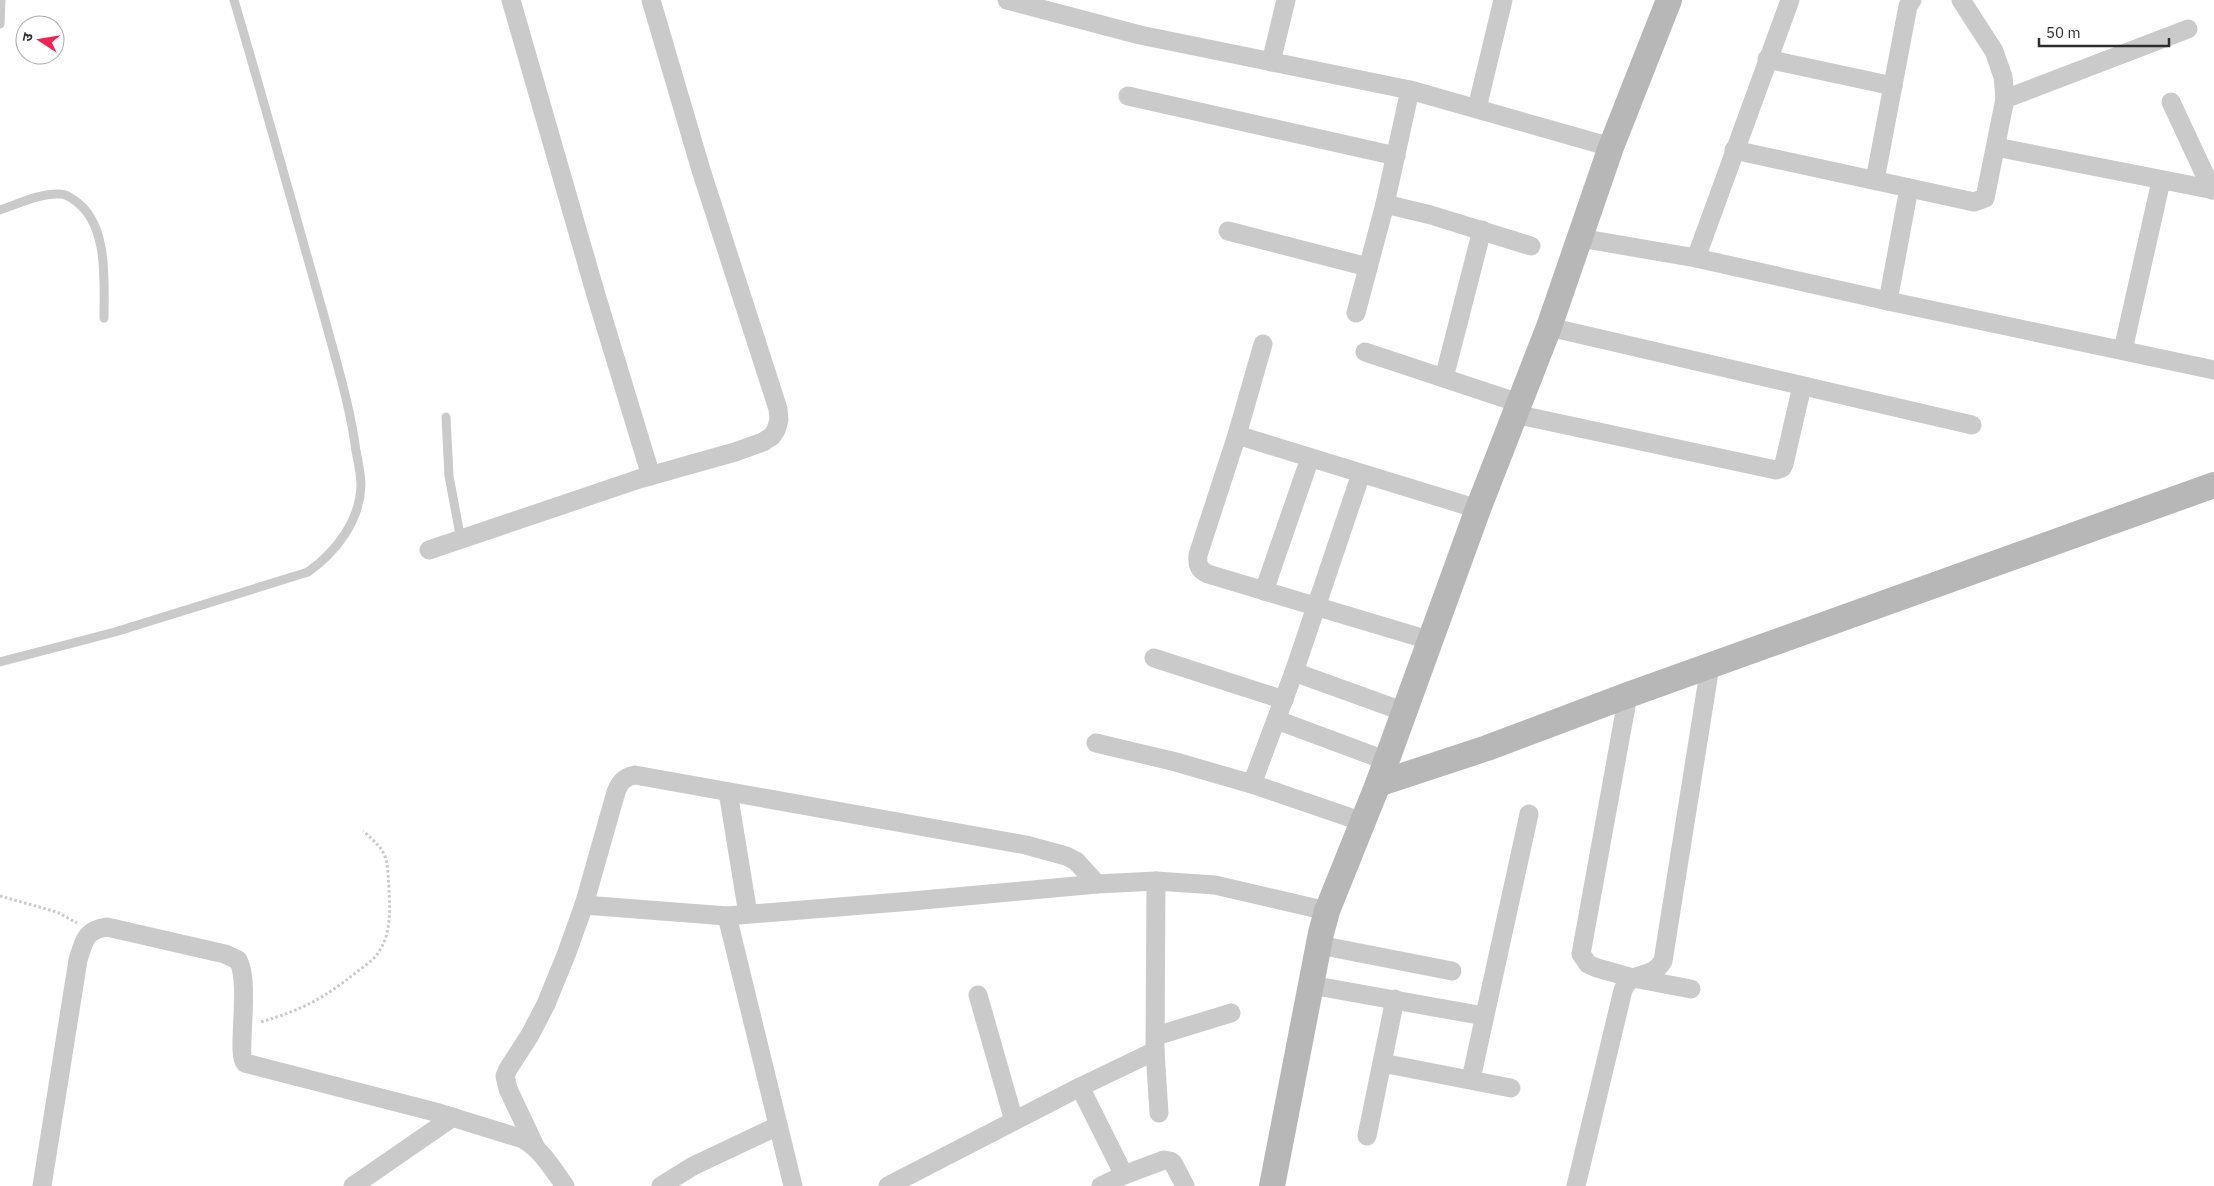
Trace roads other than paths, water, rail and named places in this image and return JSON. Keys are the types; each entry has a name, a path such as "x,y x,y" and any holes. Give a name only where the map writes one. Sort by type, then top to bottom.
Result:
{"street":[{"path":"511,0 596,295 651,476"},
{"path":"429,550 651,476 763,442 772,436 779,420 778,408 701,170 651,0"},
{"path":"1007,0 1058,7 1140,35 1410,90 1611,147"},
{"path":"1271,62 1286,0"},
{"path":"1477,108 1504,0"},
{"path":"1272,1186 1318,945 1327,911 1432,641 1478,509 1549,327 1611,147 1669,0"},
{"path":"1696,258 1790,0"},
{"path":"1876,180 1908,6 1912,0"},
{"path":"1734,150 1974,202 1981,200 1987,193 2005,99 2000,64 1967,2 1945,0"},
{"path":"2005,99 2188,29"},
{"path":"1767,60 1893,86"},
{"path":"1356,313 1385,204 1410,90"},
{"path":"1128,96 1396,156"},
{"path":"2171,102 2213,190"},
{"path":"1996,147 2213,190"},
{"path":"2123,350 2161,181"},
{"path":"1888,301 1909,188"},
{"path":"1385,204 1482,230 1531,246"},
{"path":"1444,378 1482,230"},
{"path":"1228,231 1368,268"},
{"path":"1580,238 1696,258 2214,370"},
{"path":"1549,327 1972,425"},
{"path":"1263,344 1197,563 1199,568 1208,574 1432,641"},
{"path":"1365,352 1444,378 1517,409 1776,470 1782,468 1784,464 1802,386"},
{"path":"1237,435 1478,509"},
{"path":"1264,591 1310,458"},
{"path":"1252,784 1294,672 1360,474"},
{"path":"1277,720 1382,773 1487,748 1628,695 2214,485"},
{"path":"1154,658 1284,700"},
{"path":"1576,1186 1623,990 1626,984 1633,978 1656,971 1663,961 1710,666"},
{"path":"1294,672 1405,712"},
{"path":"1628,695 1582,954 1588,964 1633,978 1691,989"},
{"path":"1096,744 1176,762 1252,784 1363,822"},
{"path":"535,1146 508,1090 506,1076 508,1069 530,1035 546,1004 584,905 616,792 623,780 635,775 1026,845 1066,856 1076,861 1097,884"},
{"path":"728,792 748,914"},
{"path":"1471,1079 1529,814"},
{"path":"584,905 726,916 1097,884 1156,881 1215,885 1327,911"},
{"path":"1156,881 1155,1044 1159,1113"},
{"path":"726,916 793,1186"},
{"path":"42,1186 78,960 86,937 92,930 107,927 234,957 238,960 243,971 241,1055 242,1060 248,1065 453,1117 523,1139 535,1146 543,1154 565,1186"},
{"path":"1318,945 1452,971"},
{"path":"1310,985 1484,1016"},
{"path":"978,994 1014,1121"},
{"path":"1367,1136 1395,999"},
{"path":"888,1186 1080,1087 1155,1044 1231,1013"},
{"path":"1382,1063 1511,1088"},
{"path":"1080,1087 1124,1175"},
{"path":"353,1186 453,1117"},
{"path":"660,1186 693,1166 778,1126"},
{"path":"1101,1186 1158,1162 1170,1160 1177,1169 1185,1186"}],"lane":[{"path":"0,24 1,0"},
{"path":"0,662 115,632 308,572 325,559 352,523 358,505 361,485 352,418 269,117 234,0"},
{"path":"0,210 47,195 62,194 79,203 86,210 92,220 102,250 104,318"},
{"path":"446,417 449,476 461,540"}]}
